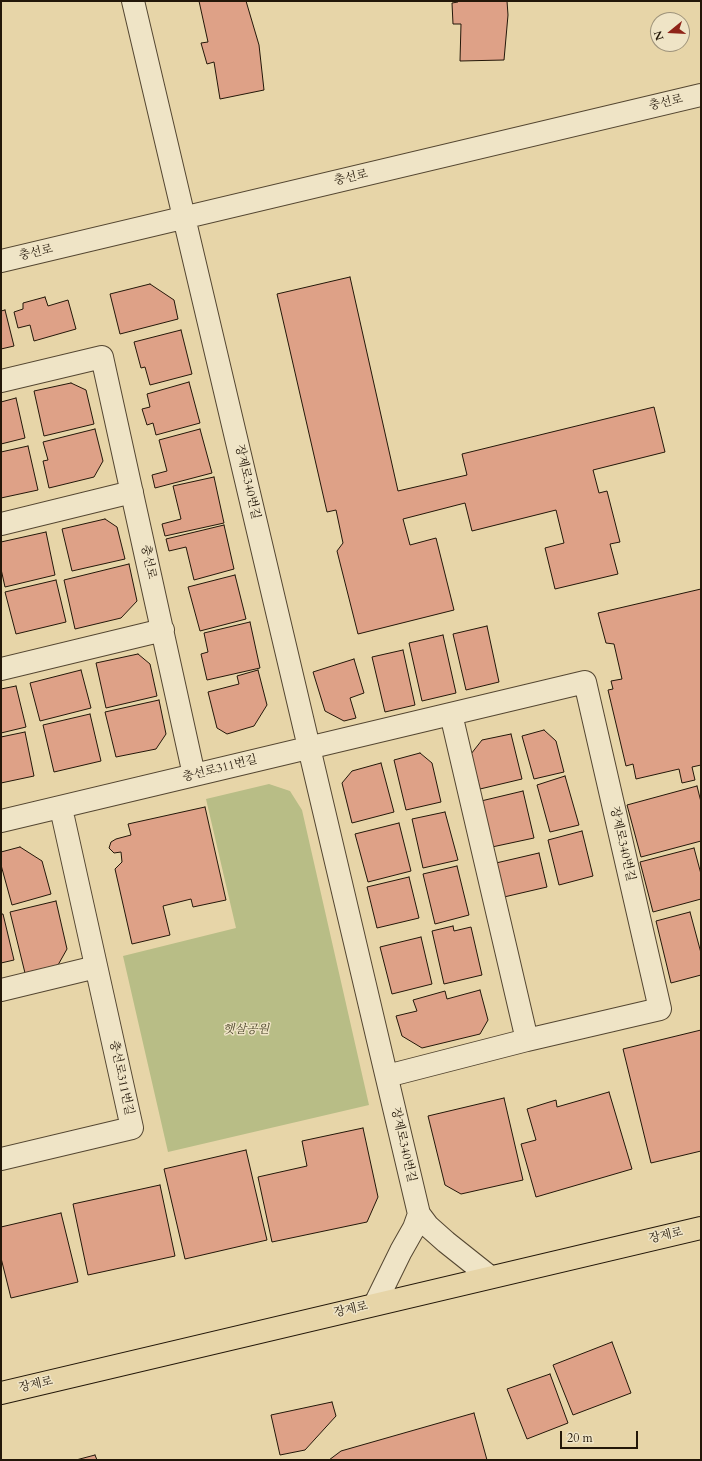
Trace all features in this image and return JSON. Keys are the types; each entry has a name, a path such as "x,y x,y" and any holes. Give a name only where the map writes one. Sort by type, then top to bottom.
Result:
{"main road":[{"name":"장제로","path":"1,1393 701,1228"}],"street":[{"name":"장제로340번길","path":"133,1 419,1214"},
{"name":"충선로","path":"1,261 701,95"},
{"name":"충선로","path":"1,381 102,357 194,775"},
{"path":"1,524 132,492"},
{"path":"1,669 163,630"},
{"name":"장제로340번길","path":"309,747 585,682 660,1009 528,1040 387,1076"},
{"path":"451,714 528,1040"},
{"name":"충선로311번길","path":"1,821 61,808 309,747"},
{"name":"충선로311번길","path":"1,1159 132,1128 61,808"},
{"path":"1,990 96,967"},
{"path":"419,1214 428,1226 490,1278"},
{"path":"375,1304 414,1228 419,1214"}],"green space":[{"name":"햇살공원","path":"269,784 290,791 302,810 369,1105 168,1152 123,956 236,928 206,799"}],"building":[{"path":"199,1 246,1 259,45 264,90 220,99 214,62 207,64 201,43 208,42"},
{"path":"458,1 507,1 508,15 504,60 460,61 461,24 453,24 452,3"},
{"path":"350,277 398,491 467,475 462,454 654,407 665,452 593,470 599,493 607,491 620,542 610,544 618,574 555,589 545,548 564,543 556,510 472,531 465,503 403,519 410,545 436,538 454,610 358,634 337,551 343,543 336,510 327,512 277,294"},
{"path":"150,284 174,300 178,319 120,334 110,294"},
{"path":"45,297 48,306 68,300 76,329 34,341 30,325 18,328 14,312 23,309 23,303"},
{"path":"5,310 14,346 1,349 1,311"},
{"path":"181,330 192,374 150,385 145,367 141,368 134,342"},
{"path":"189,382 200,423 156,435 153,423 147,425 142,409 150,407 147,394"},
{"path":"71,383 86,390 94,424 44,436 34,391"},
{"path":"16,398 25,438 1,444 1,402"},
{"path":"95,429 103,461 94,477 49,488 43,461 48,460 43,442"},
{"path":"200,429 212,473 155,488 152,475 167,471 159,440"},
{"path":"28,446 38,490 1,498 1,452"},
{"path":"214,477 224,523 165,536 162,524 181,519 173,486"},
{"path":"105,519 117,527 125,559 72,571 62,529"},
{"path":"224,525 234,569 194,580 186,547 169,551 166,539"},
{"path":"46,532 55,575 5,587 1,569 1,542"},
{"path":"129,564 137,601 121,618 75,629 64,580"},
{"path":"235,575 246,619 200,631 188,587"},
{"path":"56,580 66,622 16,634 5,592"},
{"path":"701,589 701,765 692,767 695,780 682,783 679,769 636,779 633,764 626,766 608,690 613,689 611,681 622,679 614,644 606,643 598,613"},
{"path":"250,622 260,668 207,680 201,654 208,652 204,633"},
{"path":"487,626 499,682 466,690 453,634"},
{"path":"443,635 456,693 422,701 409,643"},
{"path":"403,650 415,705 385,712 372,657"},
{"path":"138,654 150,664 157,696 106,708 96,663"},
{"path":"354,659 364,693 350,698 356,718 344,721 325,711 313,672"},
{"path":"81,670 91,708 40,721 30,683"},
{"path":"258,670 267,705 254,726 227,734 217,728 208,692 239,684 237,676"},
{"path":"16,686 26,727 1,733 1,689"},
{"path":"159,700 166,734 156,749 116,757 105,712"},
{"path":"90,714 101,761 54,772 43,725"},
{"path":"544,730 556,741 564,772 534,779 522,736"},
{"path":"25,732 34,776 1,783 1,737"},
{"path":"511,734 522,779 480,789 471,754 482,740"},
{"path":"420,753 432,763 441,802 406,810 394,760"},
{"path":"381,763 394,812 352,823 342,783 352,771"},
{"path":"565,776 579,825 550,832 537,785"},
{"path":"697,786 701,802 701,841 641,857 627,805"},
{"path":"523,791 534,838 492,847 481,801"},
{"path":"205,807 226,900 193,907 191,899 163,906 170,935 132,944 115,869 122,862 121,852 114,853 109,848 111,842 131,835 128,824"},
{"path":"445,812 458,860 423,868 412,819"},
{"path":"399,823 411,871 368,882 355,834"},
{"path":"582,831 593,876 559,885 548,840"},
{"path":"20,847 42,861 51,894 12,905 1,865 1,852"},
{"path":"694,848 701,874 701,899 653,912 640,862"},
{"path":"539,853 547,887 504,897 496,863"},
{"path":"457,866 469,915 435,924 423,874"},
{"path":"409,877 419,918 377,928 367,887"},
{"path":"56,901 67,949 58,965 25,973 10,912"},
{"path":"690,912 701,953 701,975 671,983 656,921"},
{"path":"1,914 3,914 14,960 1,963"},
{"path":"453,926 454,931 471,927 482,975 444,984 432,931"},
{"path":"421,937 432,984 392,994 380,947"},
{"path":"480,990 488,1020 480,1034 422,1048 402,1036 396,1016 417,1011 413,1000 445,991 447,999"},
{"path":"701,1030 701,1151 651,1163 623,1049"},
{"path":"609,1092 632,1169 536,1197 521,1144 536,1140 527,1109 556,1100 557,1107"},
{"path":"504,1098 523,1180 461,1194 445,1185 428,1116"},
{"path":"363,1128 378,1197 367,1222 272,1242 258,1177 307,1166 302,1141"},
{"path":"246,1150 267,1240 185,1259 164,1169"},
{"path":"160,1185 175,1256 88,1275 73,1204"},
{"path":"61,1213 78,1282 11,1298 1,1258 1,1227"},
{"path":"612,1342 631,1393 573,1415 553,1365"},
{"path":"550,1374 568,1423 527,1439 507,1389"},
{"path":"332,1402 336,1416 305,1450 280,1455 271,1415"},
{"path":"474,1413 487,1460 329,1460 341,1451"},
{"path":"95,1455 97,1460 76,1460"}]}
